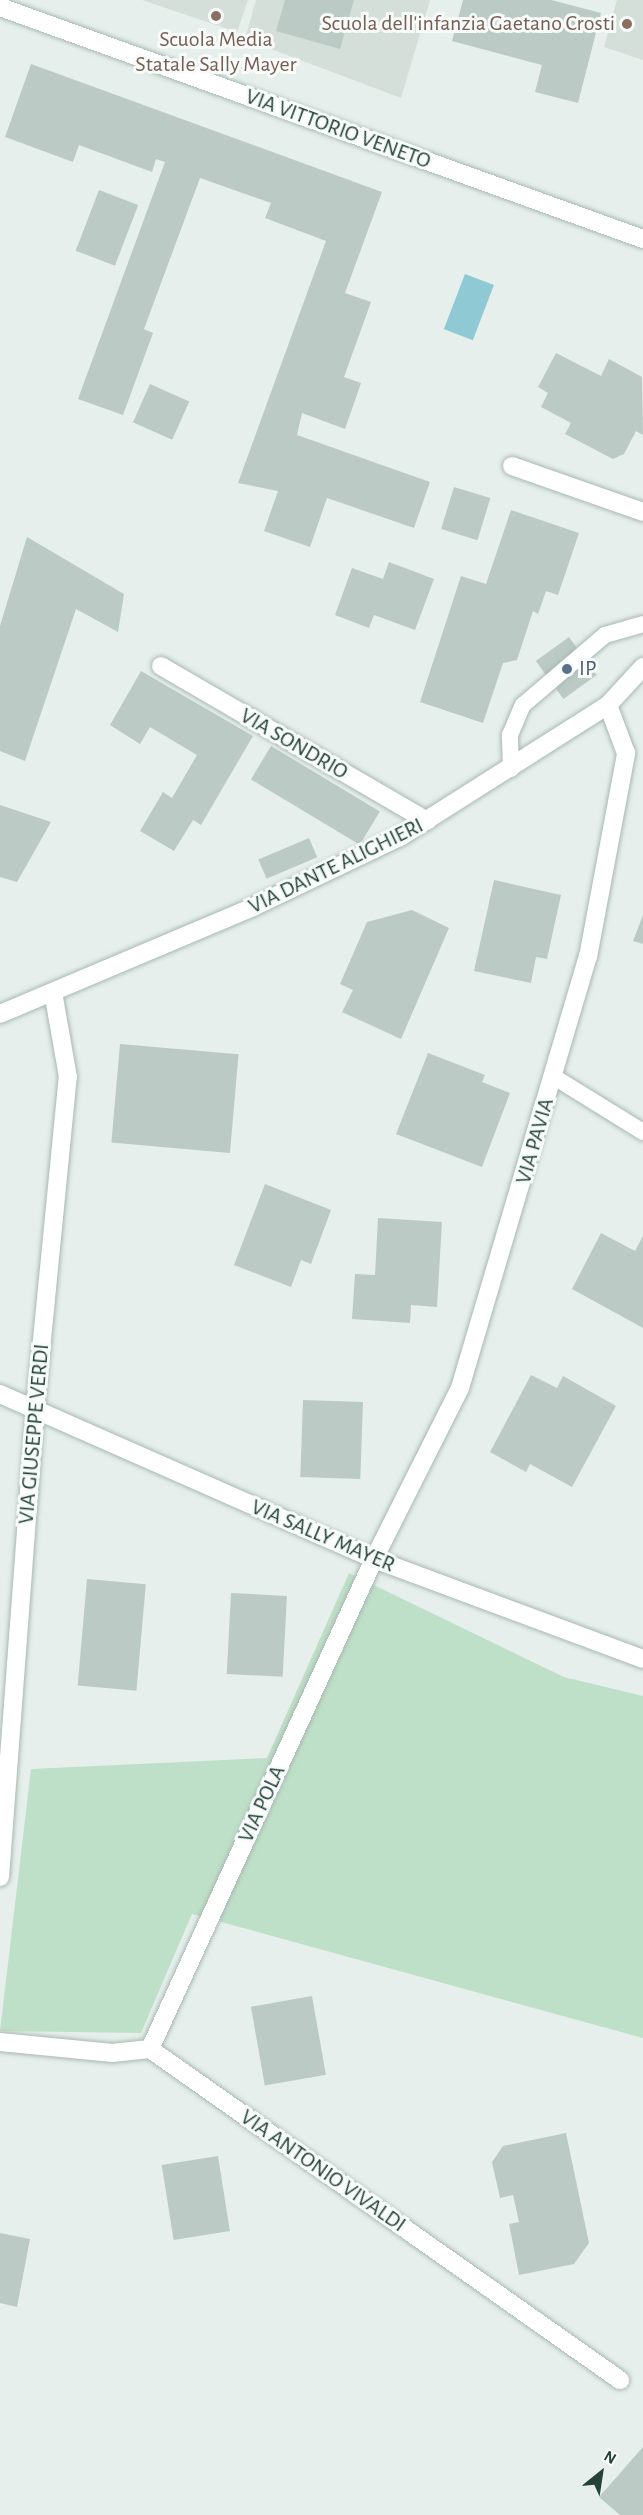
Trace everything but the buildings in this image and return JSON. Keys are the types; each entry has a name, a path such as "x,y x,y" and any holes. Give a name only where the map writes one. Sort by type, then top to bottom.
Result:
{"street":[{"name":"VIA VITTORIO VENETO","path":"0,7 643,239"},
{"path":"512,466 643,512"},
{"name":"VIA SONDRIO","path":"161,666 427,821"},
{"name":"VIA DANTE ALIGHIERI","path":"0,1014 253,907 427,821 608,705 643,668"},
{"name":"VIA PAVIA","path":"374,1559 460,1388 588,957 626,753 608,705"},
{"name":"VIA GIUSEPPE VERDI","path":"0,1877 35,1411 68,1077 52,992"},
{"name":"VIA SALLY MAYER","path":"3,1397 374,1559 643,1659"},
{"name":"VIA POLA","path":"150,2049 374,1559"},
{"path":"0,2042 112,2053 150,2049"},
{"name":"VIA ANTONIO VIVALDI","path":"150,2049 620,2380"}],"lane":[{"path":"511,769 510,735 523,705 605,635 643,624"},
{"path":"554,1077 643,1132"}],"shaded area":[{"name":"Scuola Media Statale Sally Mayer","path":"142,0 248,0 237,32"},
{"path":"256,0 430,0 401,98 245,39"},
{"name":"Scuola dell'infanzia Gaetano Crosti","path":"617,0 643,0 643,60 604,47"}],"green space":[{"path":"349,1573 564,1677 643,1696 643,2038 192,1914 141,2033 0,2031 31,1769 267,1758"}],"water":[{"path":"465,274 494,285 473,340 444,329"}],"place":[{"name":"Scuola Media Statale Sally Mayer","path":"216,16"},
{"name":"Scuola dell'infanzia Gaetano Crosti","path":"627,24"},
{"name":"IP","path":"567,669"}]}
